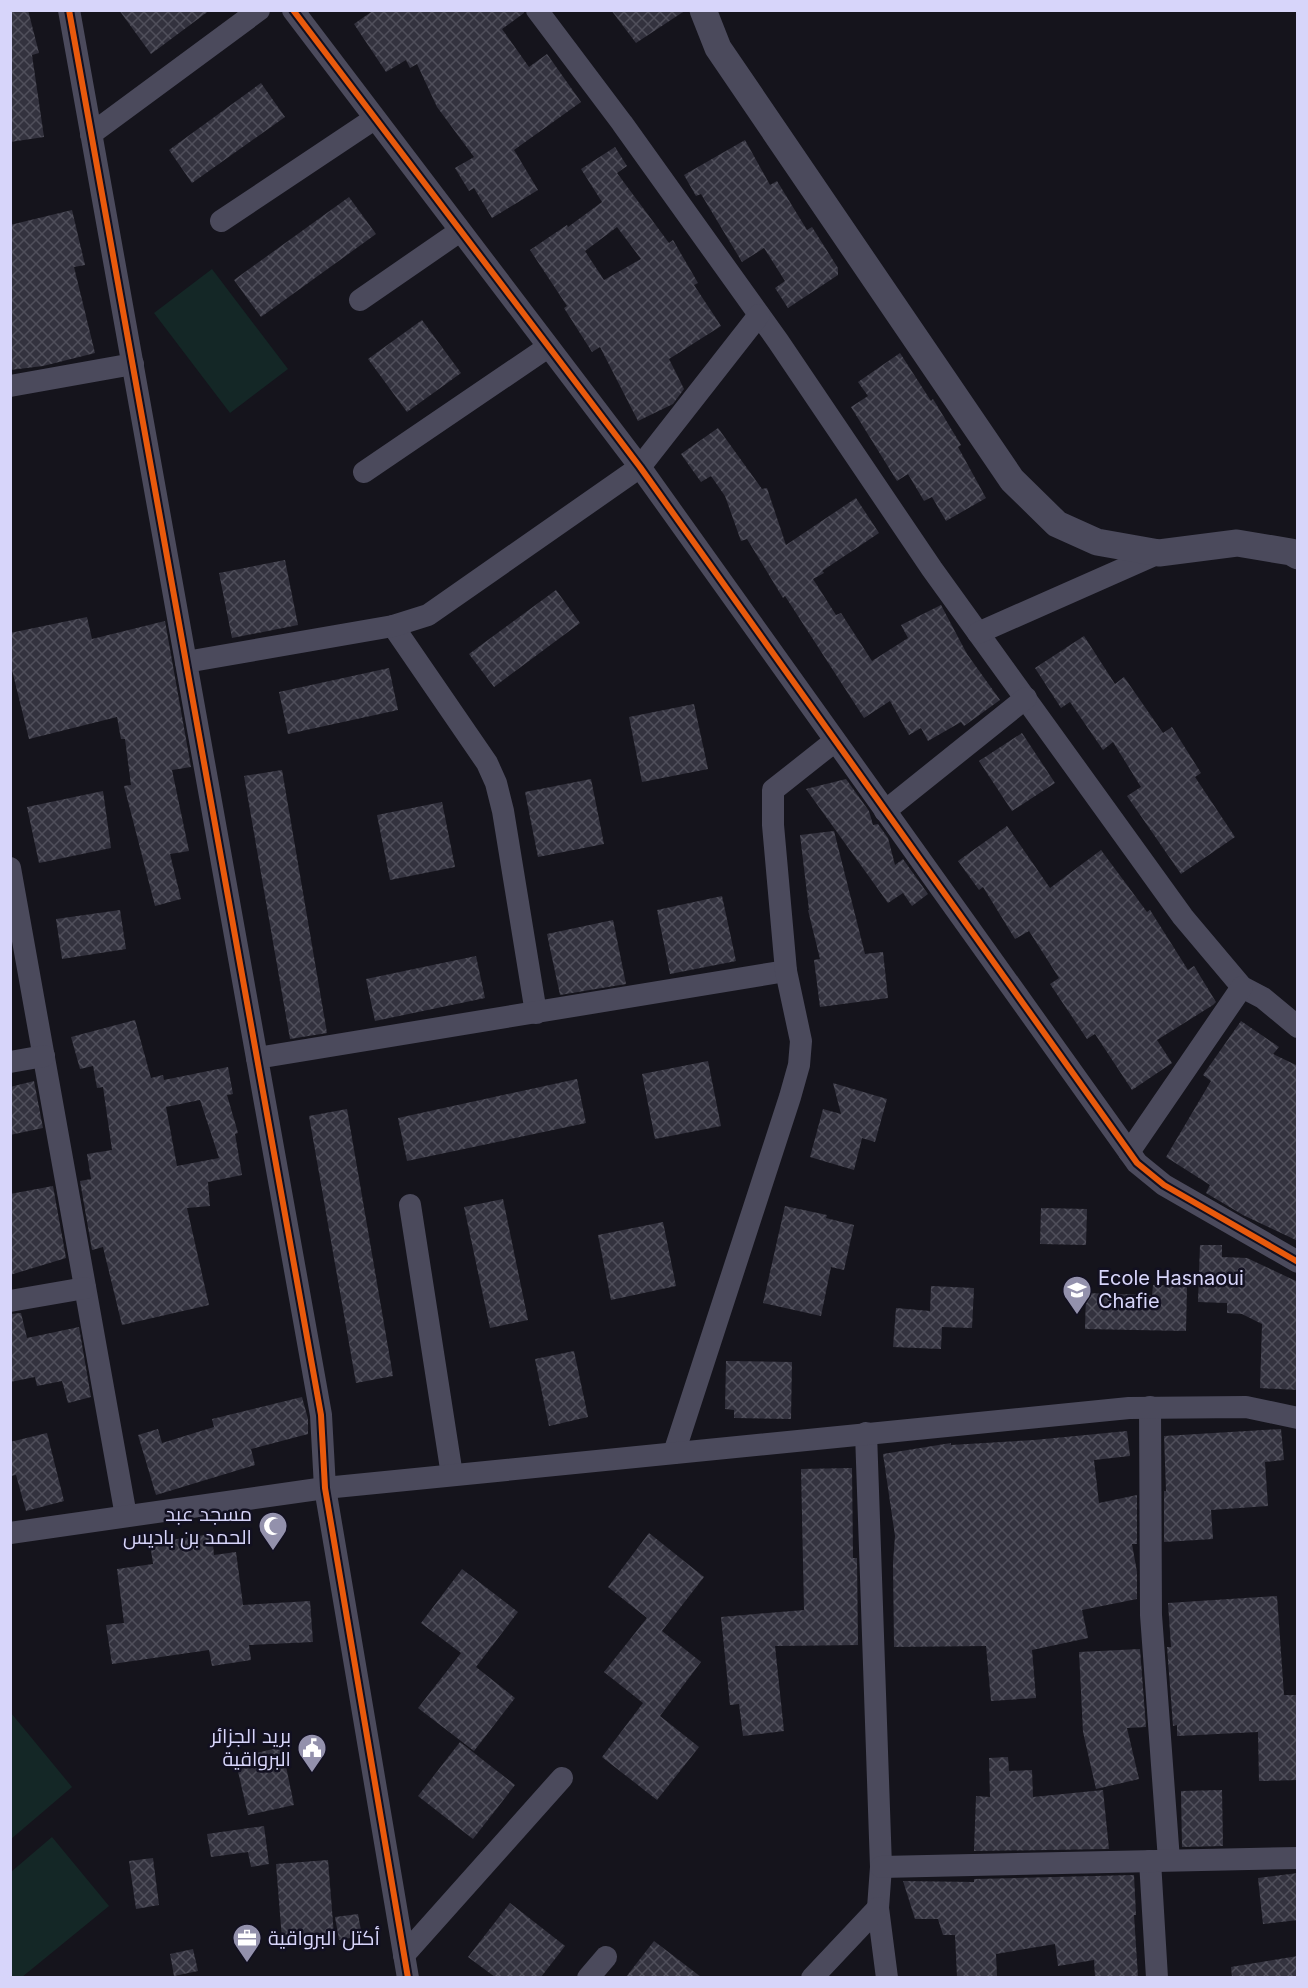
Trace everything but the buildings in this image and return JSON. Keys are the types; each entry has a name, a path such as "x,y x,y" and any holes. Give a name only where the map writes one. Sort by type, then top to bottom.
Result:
{"street":[{"path":"69,10 321,1415 325,1488 408,1977"},
{"path":"92,134 259,10"},
{"path":"293,10 639,467 1137,1163 1164,1185 1298,1262"},
{"path":"537,10 622,123 759,315 932,570 1183,917 1242,987 1263,998 1298,1027"},
{"path":"703,10 718,48 1012,480 1058,524 1097,542 1158,553"},
{"path":"221,220 375,119"},
{"path":"360,300 460,231"},
{"path":"186,662 393,626 428,615 639,467 759,315"},
{"path":"364,472 548,346"},
{"path":"10,386 133,364"},
{"path":"978,633 1158,553 1237,543 1291,552 1298,556"},
{"path":"393,626 487,763 496,783 503,811 536,1013"},
{"path":"885,811 1026,698"},
{"path":"674,1453 799,1065 801,1041 786,971 773,825 773,790 836,741"},
{"path":"10,868 126,1516"},
{"path":"257,1058 786,971"},
{"path":"1130,1152 1242,987"},
{"path":"10,1062 44,1056"},
{"path":"410,1204 452,1475"},
{"path":"10,1301 85,1288"},
{"path":"10,1533 325,1488 1058,1414 1150,1407 1245,1407 1298,1418"},
{"path":"1150,1407 1151,1615 1160,1860 1157,1977"},
{"path":"866,1433 881,1867 878,1908 887,1977"},
{"path":"404,1955 562,1778"},
{"path":"881,1867 1298,1858"},
{"path":"812,1977 878,1908"},
{"path":"588,1977 606,1957"}],"green space":[{"path":"212,269 288,369 230,413 154,313"},
{"path":"11,1713 72,1787 10,1839"},
{"path":"52,1837 109,1906 22,1977 11,1977 11,1872"}],"cycle path":[{"path":"69,10 321,1415 325,1488 408,1978"},
{"path":"293,10 640,467 1137,1163 1164,1185 1298,1262"}],"place":[{"name":"Ecole Hasnaoui Chafie","path":"1077,1316"},
{"name":"مسجد عبد الحمد بن باديس","path":"273,1552"},
{"name":"بريد الجزائر البرواقية","path":"312,1774"},
{"name":"أكتل البرواقية","path":"247,1964"}]}
